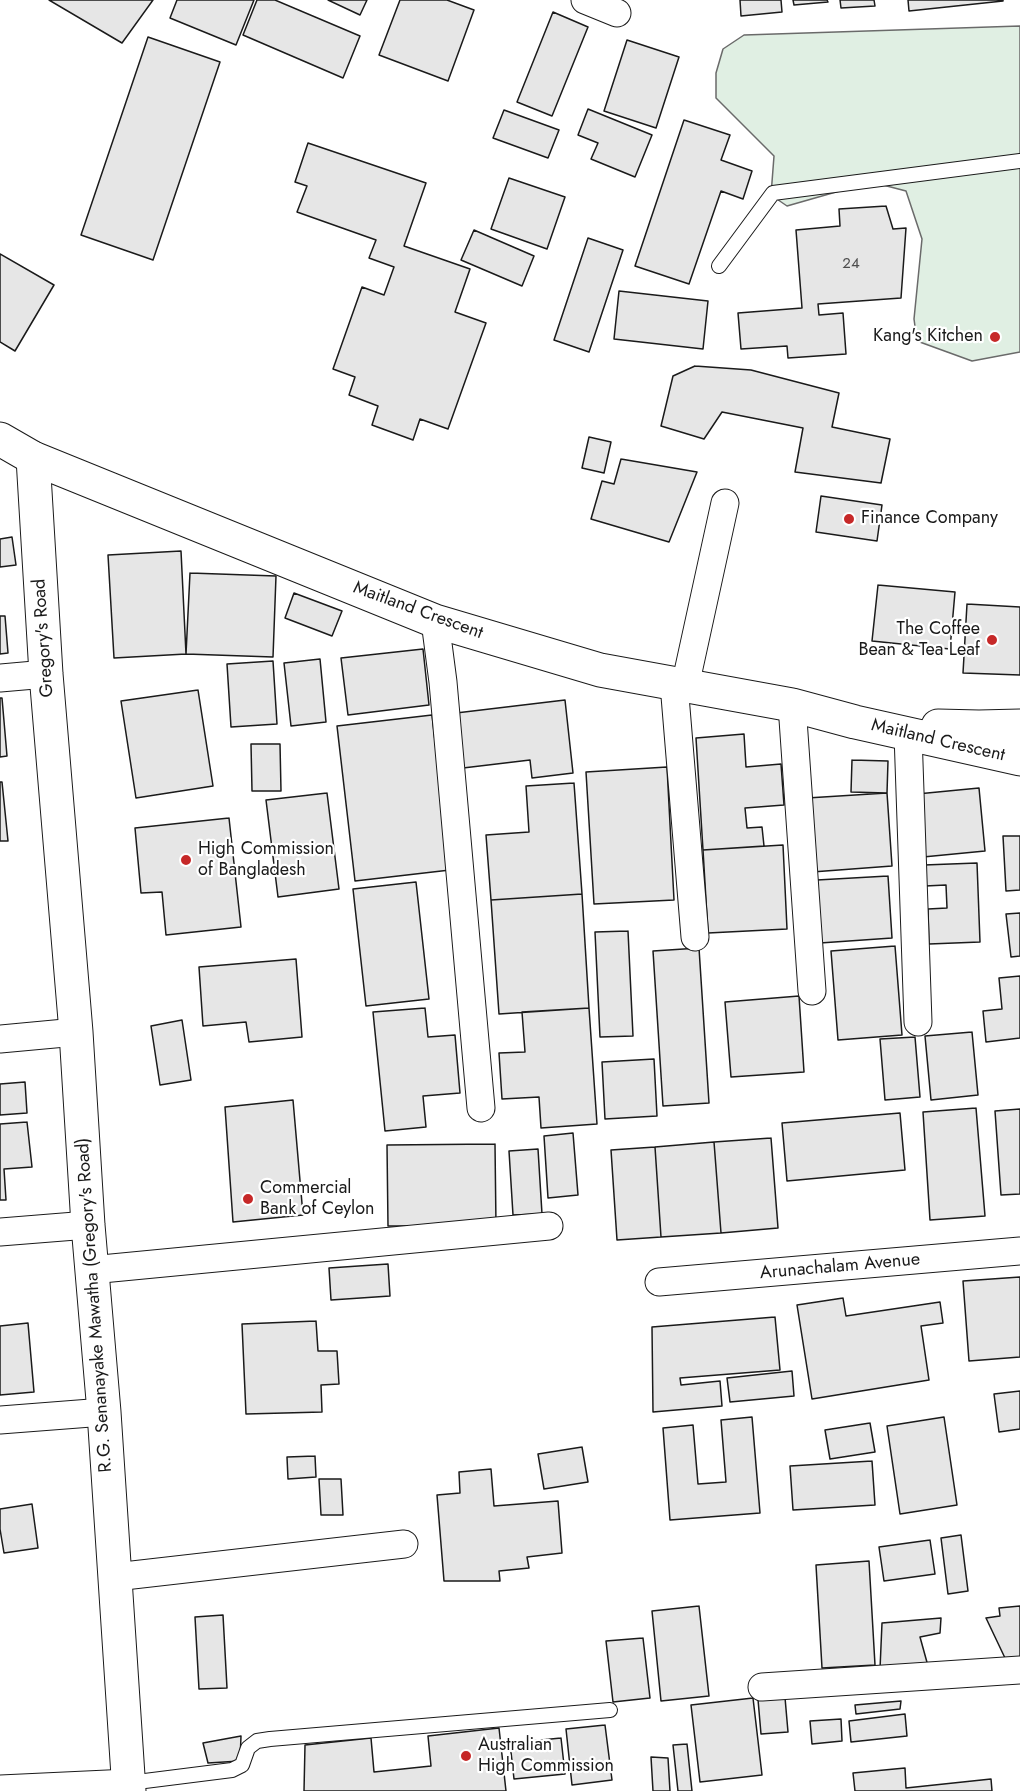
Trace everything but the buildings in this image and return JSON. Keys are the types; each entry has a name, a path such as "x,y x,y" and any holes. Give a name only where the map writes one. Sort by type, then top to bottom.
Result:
{"street":[{"path":"585,0 617,13"},
{"name":"Maitland Crescent","path":"0,439 33,458 435,621 600,670 792,705 855,722 1020,759"},
{"name":"Gregory's Road","path":"33,458 46,674 59,819"},
{"path":"695,937 679,685 725,503"},
{"path":"435,621 443,682 481,1108"},
{"path":"0,678 46,674"},
{"path":"792,705 812,991"},
{"name":"Maitland Crescent","path":"855,722 979,727 1020,726"},
{"path":"908,734 918,1022"},
{"name":"R.G. Senanayake Mawatha (Gregory's Road)","path":"59,819 76,1032 91,1270 104,1413 129,1787"},
{"path":"0,1039 76,1032"},
{"path":"0,1233 88,1225"},
{"path":"91,1270 549,1226"},
{"name":"Arunachalam Avenue","path":"659,1282 1020,1251"},
{"path":"0,1420 104,1413"},
{"path":"115,1577 404,1544"},
{"path":"762,1687 1020,1670"},
{"path":"0,1789 129,1787"}],"lane":[{"path":"719,266 773,193 1020,161"},
{"path":"129,1787 232,1770 242,1765 248,1748 257,1742 270,1739 610,1710"}],"green space":[{"path":"1020,26 1020,352 972,361 917,341 914,319 922,239 906,191 883,185 843,190 787,206 771,195 774,156 716,98 716,73 723,49 744,35"}],"place":[{"name":"Kang's Kitchen","path":"995,337"},
{"name":"Finance Company","path":"849,519"},
{"name":"The Coffee Bean & Tea Leaf","path":"992,640"},
{"name":"High Commission of Bangladesh","path":"186,860"},
{"name":"Commercial Bank of Ceylon","path":"248,1199"},
{"name":"Australian High Commission","path":"466,1756"}]}
